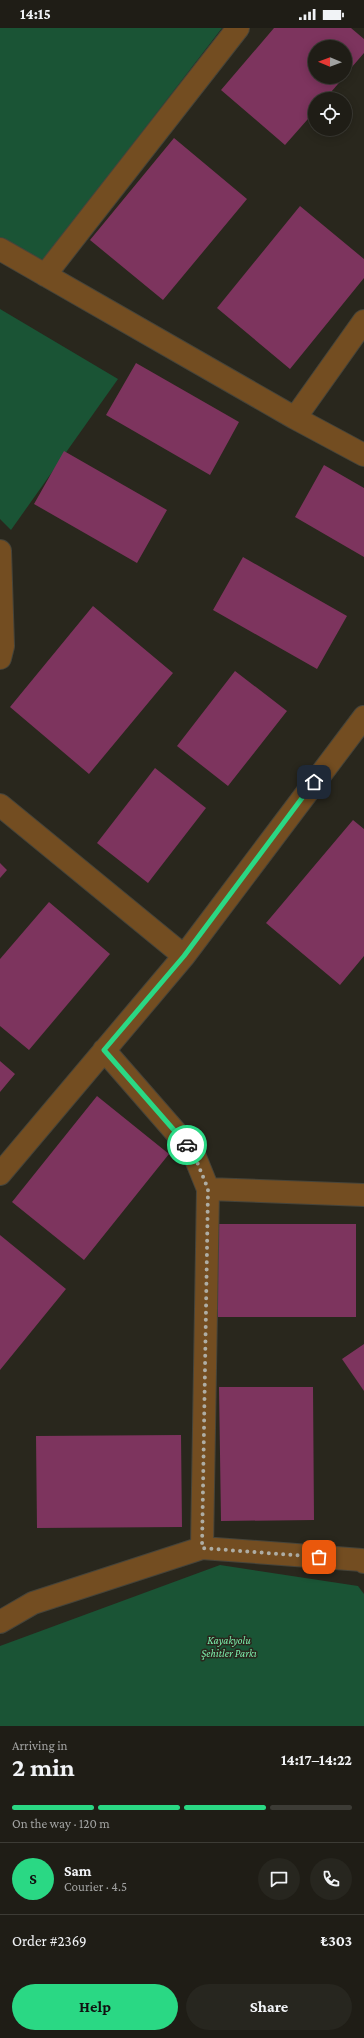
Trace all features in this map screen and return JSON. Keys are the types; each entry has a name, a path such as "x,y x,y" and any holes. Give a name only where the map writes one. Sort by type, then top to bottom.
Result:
{"street":[{"path":"45,275 238,28"},
{"path":"0,248 294,418 364,455"},
{"path":"294,418 364,321"},
{"path":"0,550 3,646 0,658"},
{"path":"0,1174 184,956 360,730"},
{"path":"0,805 184,956"},
{"path":"104,1050 193,1152 208,1189 202,1548"},
{"path":"208,1189 364,1195"},
{"path":"0,1622 33,1603 202,1548 363,1560"}],"green space":[{"path":"0,28 222,28 42,262 0,237"},
{"path":"0,309 118,379 11,530 0,519"},
{"name":"Kayakyolu Şehitler Parkı","path":"220,1565 358,1586 364,1594 364,1726 0,1726 0,1646"}],"building":[{"path":"274,28 351,28 364,39 364,53 352,67 352,40 308,40 308,84 338,84 331,92 308,92 308,119 285,145 221,90"},
{"path":"174,138 247,199 163,300 90,240"},
{"path":"300,206 364,259 364,278 290,369 217,308"},
{"path":"136,363 239,422 210,475 106,415"},
{"path":"64,451 167,510 137,563 34,504"},
{"path":"324,465 364,488 364,557 295,517"},
{"path":"243,557 347,616 317,669 213,610"},
{"path":"93,606 173,673 89,774 10,707"},
{"path":"235,671 287,711 228,786 177,746"},
{"path":"155,768 206,808 148,883 97,843"},
{"path":"353,820 364,829 364,956 340,985 266,923"},
{"path":"0,863 7,870 0,878"},
{"path":"49,902 110,954 29,1050 0,1026 0,959"},
{"path":"0,1061 15,1074 0,1092"},
{"path":"97,1096 169,1154 84,1260 12,1202"},
{"path":"218,1224 356,1224 356,1317 218,1317"},
{"path":"0,1235 66,1289 0,1370"},
{"path":"364,1344 364,1391 342,1359"},
{"path":"219,1387 313,1387 314,1520 221,1521"},
{"path":"181,1435 182,1527 37,1528 36,1436"}],"way so far":[{"path":"187,1145 193,1152 208,1189 202,1548 319,1557"}],"route":[{"path":"187,1145 104,1050 184,956 314,782"}]}
